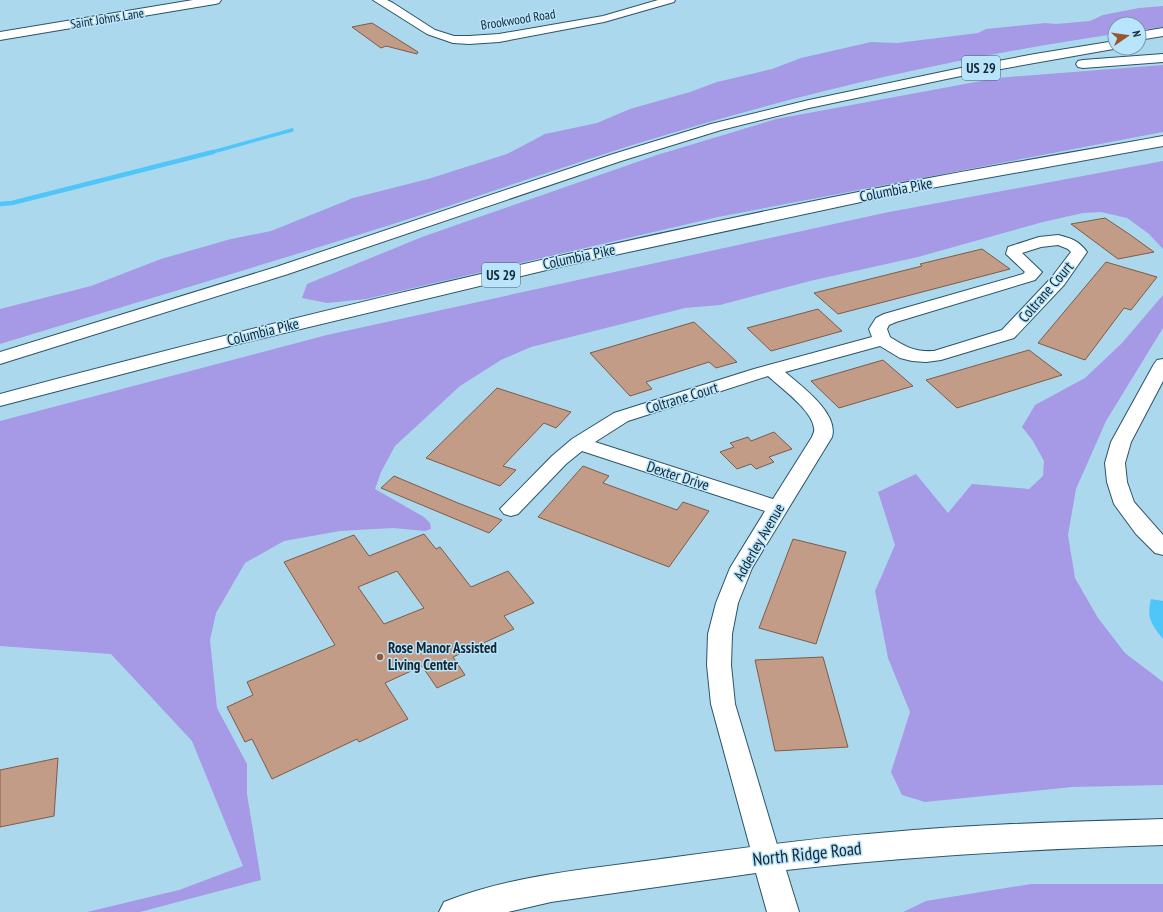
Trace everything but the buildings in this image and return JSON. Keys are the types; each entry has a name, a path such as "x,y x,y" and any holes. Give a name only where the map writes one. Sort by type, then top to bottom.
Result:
{"main road":[{"name":"Saint Johns Lane","path":"0,36 215,0"},
{"path":"1147,35 1163,32"},
{"path":"1147,41 1163,39"},
{"path":"784,109 844,92 934,71 1107,40"},
{"name":"US 29","path":"0,358 242,284 655,146 784,109 988,66 1107,46"},
{"path":"848,95 1008,72 1163,58"},
{"name":"Columbia Pike","path":"0,400 265,331 497,276 735,223 899,189 1163,142"},
{"name":"North Ridge Road","path":"455,912 470,906 551,888 766,858 903,844 1034,836 1163,832"},
{"path":"766,858 783,912"}],"street":[{"name":"Brookwood Road","path":"378,0 389,5 431,32 447,37 468,40 499,38 604,19 670,0"},
{"name":"Coltrane Court","path":"1048,241 1062,241 1070,244 1079,252 1058,281 1008,334 935,356 924,357 900,352 882,340 878,330 882,322 890,318 1020,281 1029,278 1034,272 1018,259 1014,254 1014,250 1048,241"},
{"path":"1034,272 1058,281"},
{"name":"Coltrane Court","path":"511,510 559,460 579,443 621,417 772,370 882,340"},
{"path":"1163,364 1121,442 1115,463 1117,482 1124,504 1144,529 1163,548"},
{"name":"Adderley Avenue","path":"766,858 724,704 719,665 720,634 727,603 741,568 822,437 824,428 822,420 814,410 772,370"},
{"name":"Dexter Drive","path":"579,443 778,508"}],"shaded area":[{"path":"1163,6 1163,27 1147,29 1147,16 1107,16 1107,35 947,63 781,102 636,144 390,225 0,344 0,309 91,286 161,259 231,239 271,231 353,198 428,179 507,154 545,134 597,123 630,109 690,92 717,82 772,69 801,58 871,42 897,43 978,33 986,29 1045,23 1056,24 1090,21 1103,15 1139,8"},
{"path":"1163,65 1163,132 718,217 366,299 327,303 302,298 307,284 422,237 657,155 776,119 997,78"},
{"path":"1163,161 1163,249 1149,234 1127,218 1101,212 1083,213 1043,222 918,257 810,281 720,305 685,308 531,347 501,360 460,386 395,446 381,472 375,489 424,517 430,523 431,529 425,531 393,528 340,531 284,541 245,563 216,613 210,640 217,708 247,764 247,794 261,880 140,912 87,912 179,890 243,866 192,741 111,654 0,646 0,421 327,335 884,213"},
{"path":"1163,295 1163,328 1106,421 1076,489 1068,535 1075,578 1098,618 1125,653 1163,682 1163,785 1072,787 925,802 902,795 891,772 910,712 888,658 875,591 895,545 878,492 916,474 948,513 972,484 1029,489 1043,476 1044,461 1033,441 1022,427 1035,405 1085,378 1122,343"},
{"path":"1031,884 1163,884 1163,912 903,912 926,901"}],"water":[{"path":"1151,599 1163,601 1163,639 1151,621 1149,611"}],"waterway":[{"path":"209,153 292,130"},
{"path":"0,204 12,203 213,152"}],"place":[{"name":"Rose Manor Assisted Living Center","path":"380,657"}]}
